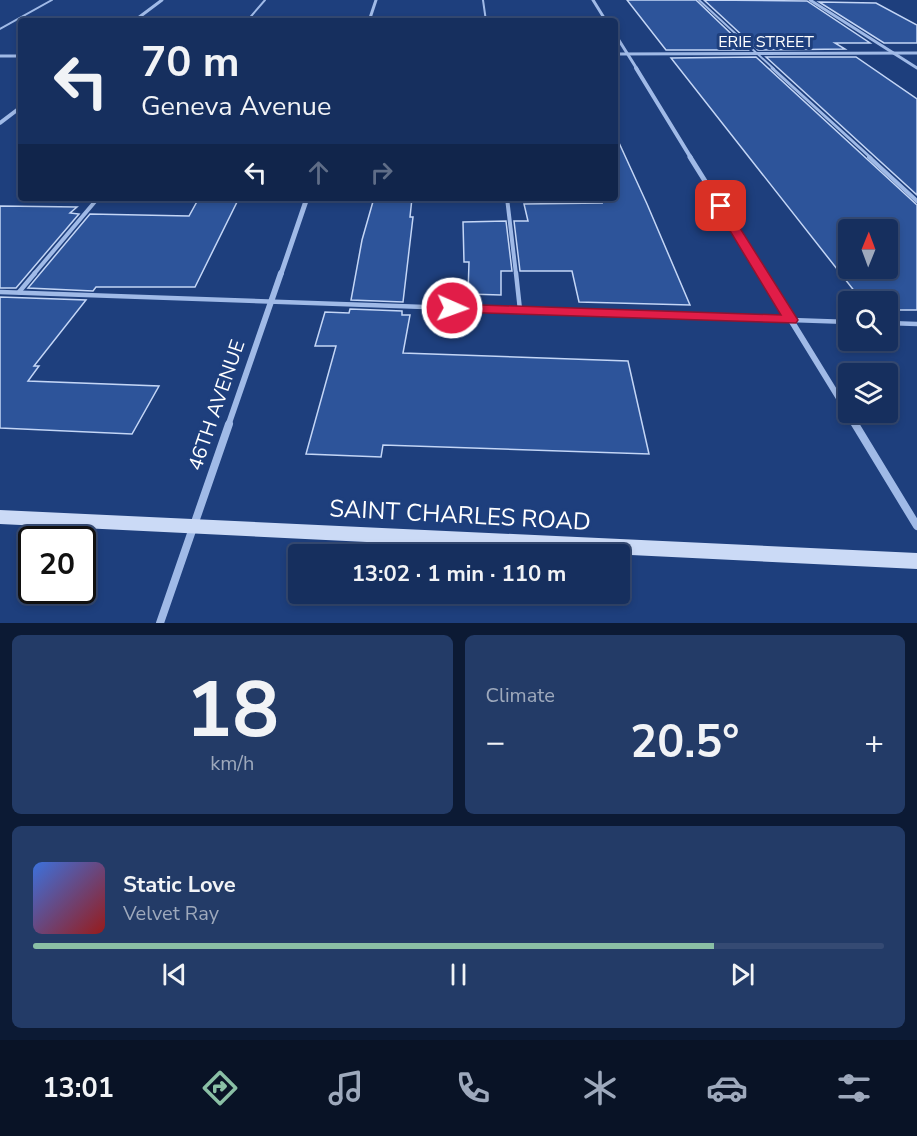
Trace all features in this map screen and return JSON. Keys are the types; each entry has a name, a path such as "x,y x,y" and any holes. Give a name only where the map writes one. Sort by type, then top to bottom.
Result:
{"main road":[{"name":"SAINT CHARLES ROAD","path":"0,517 917,561"}],"street":[{"path":"138,18 162,0"},
{"path":"370,18 376,0"},
{"path":"593,0 604,18"},
{"path":"810,0 917,68"},
{"path":"618,39 917,526"},
{"name":"ERIE STREET","path":"618,54 917,53"},
{"path":"0,56 18,56"},
{"path":"0,123 18,108"},
{"name":"46TH AVENUE","path":"160,623 306,201"}],"lane":[{"path":"20,18 52,0"},
{"path":"250,18 265,0"},
{"path":"483,0 486,18"},
{"path":"699,0 917,201"},
{"path":"0,29 18,19"},
{"path":"19,292 95,201"},
{"path":"507,201 520,310"},
{"path":"0,292 838,322"},
{"path":"898,323 917,324"}],"building":[{"path":"627,0 696,0 748,50 666,50"},
{"path":"704,0 807,1 870,43 835,43 845,49 758,50"},
{"path":"819,2 876,3 917,25 917,43 884,43"},
{"path":"756,57 917,205 917,310 898,310 898,291 854,291 845,279 898,279 898,219 838,219 838,270 671,58"},
{"path":"766,57 856,57 917,99 917,195"},
{"path":"618,141 690,305 579,302 572,271 520,271 514,221 528,221 524,204 602,203 601,201 618,201"},
{"path":"197,201 238,201 195,287 96,287 93,291 28,288 90,214 189,216"},
{"path":"373,201 412,201 410,217 413,217 403,302 351,300 362,240"},
{"path":"0,206 77,207 70,213 79,214 16,288 0,288"},
{"path":"506,221 512,271 501,271 501,295 468,294 469,262 464,262 463,222"},
{"path":"0,297 86,300 34,366 39,366 28,381 159,386 132,434 0,428"},
{"path":"350,309 402,311 402,315 410,315 403,353 628,361 649,454 383,445 381,457 306,454 336,346 315,346 325,312 349,313"}],"route":[{"path":"452,308 791,320 721,206"}]}
